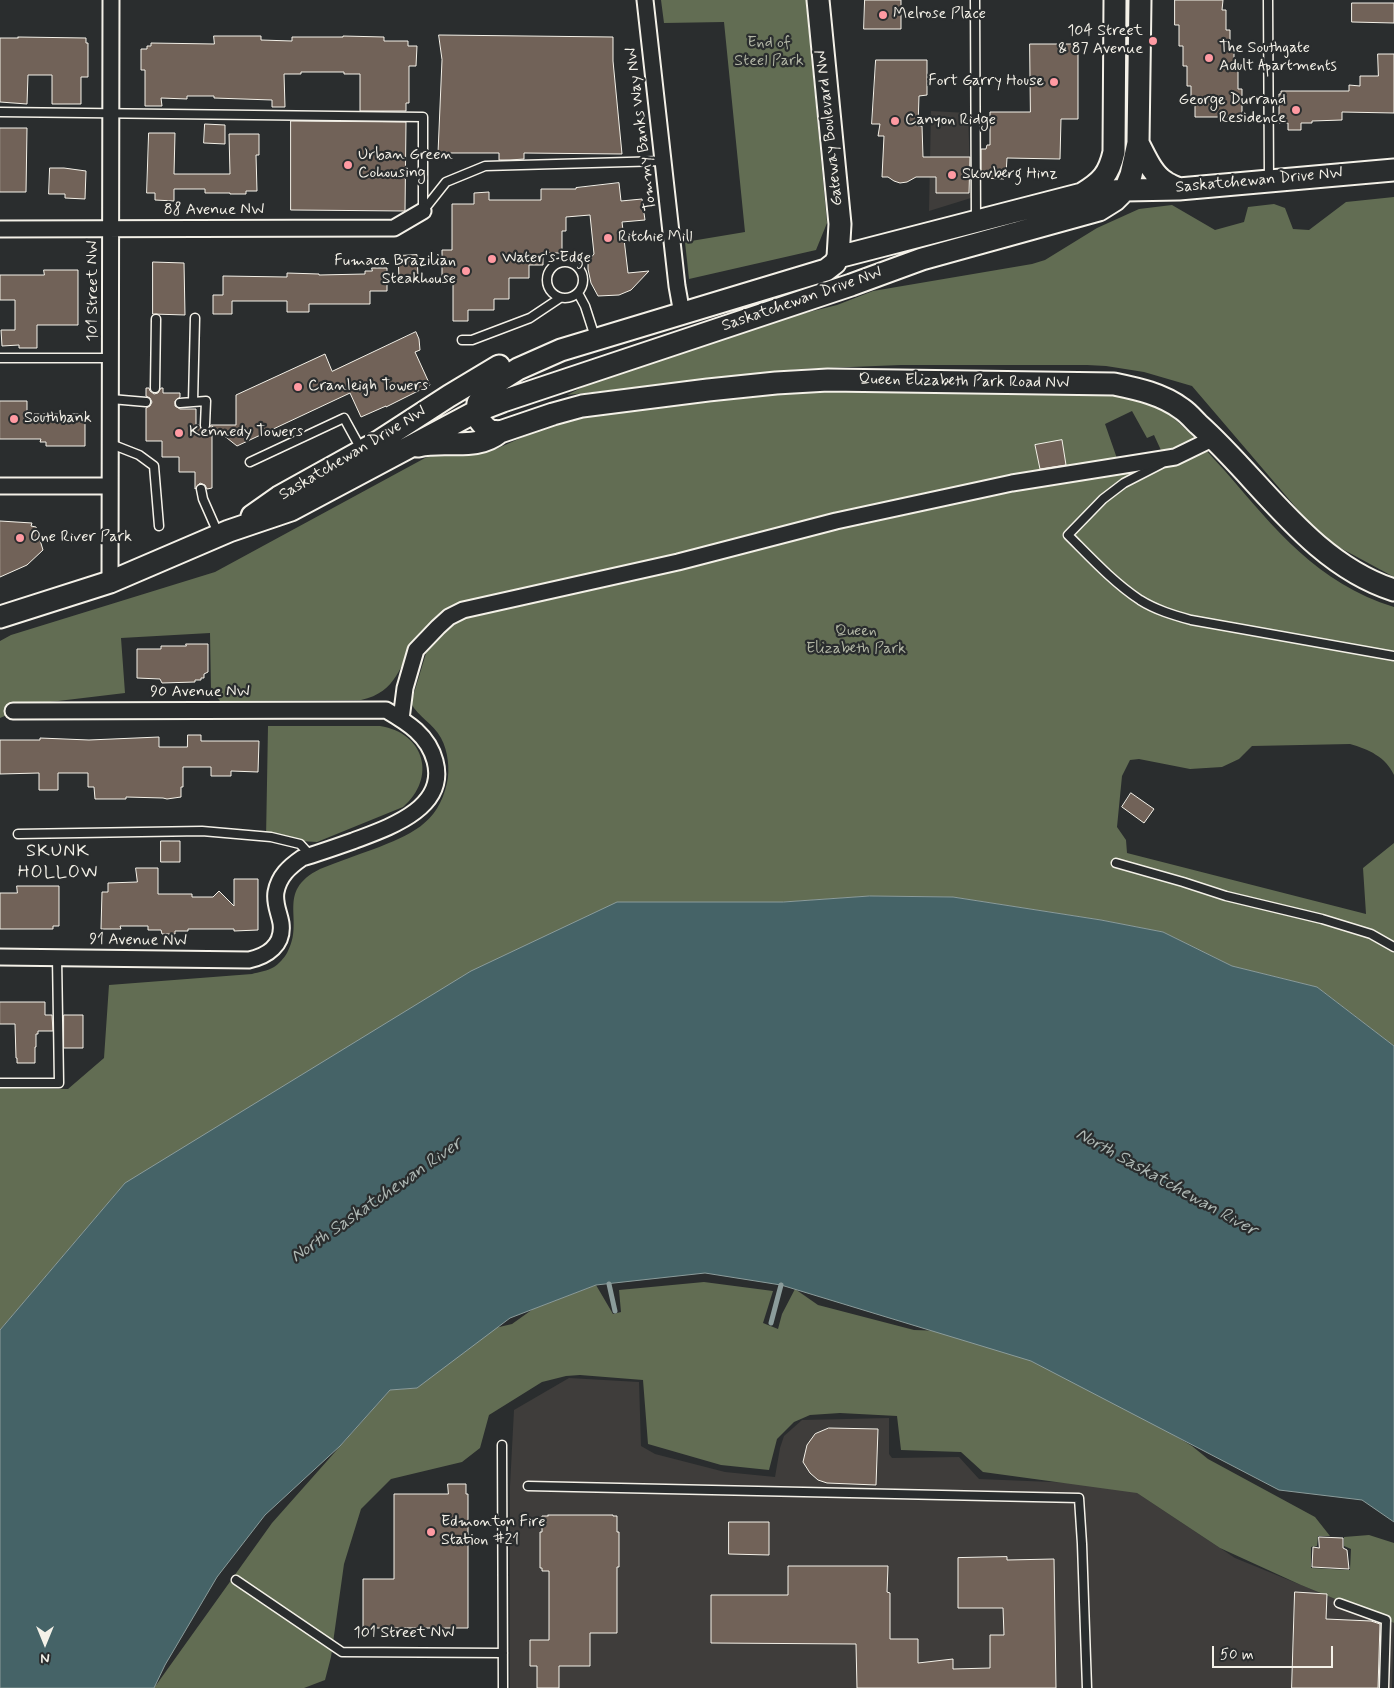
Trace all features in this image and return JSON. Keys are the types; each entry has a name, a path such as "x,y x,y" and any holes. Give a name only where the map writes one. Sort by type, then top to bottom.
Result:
{"main road":[{"name":"Gateway Boulevard NW","path":"818,0 840,224 838,257"},
{"path":"1082,194 1094,187 1106,176 1112,165 1114,152 1115,0"},
{"path":"1125,190 1131,176 1138,142 1140,0"},
{"path":"1138,142 1156,174 1164,182 1179,189"},
{"name":"Saskatchewan Drive NW","path":"477,410 478,403 488,388 518,370 562,350 826,270 835,263 838,257 1082,194 1125,190 1179,189 1394,170"},
{"name":"Saskatchewan Drive NW","path":"0,617 110,582 224,533 291,510 477,410 851,285 922,259 1099,210 1115,200 1125,190"},
{"path":"838,257 878,262 922,259"},
{"name":"Saskatchewan Drive NW","path":"224,533 279,497 362,451 510,360 562,350"},
{"name":"Queen Elizabeth Park Road NW","path":"405,448 440,443 475,444 485,442 500,432 582,406 776,383 828,380 1114,384 1152,392 1181,408 1214,438 1300,529 1339,562 1361,575 1394,590"},
{"path":"477,410 480,420 485,427 500,432"}],"street":[{"name":"101 Street NW","path":"110,582 112,358 111,0"},
{"name":"Tommy Banks Way NW","path":"645,0 682,314"},
{"name":"88 Avenue NW","path":"0,229 394,228 423,211"},
{"path":"311,856 388,828 411,815 427,800 436,779 436,766 427,742 420,733 401,719 406,688 416,650 449,617 463,610 678,562 836,521 995,486 1175,457 1214,438"},
{"path":"0,486 110,486"},
{"name":"90 Avenue NW","path":"13,711 386,710 401,719"},
{"name":"91 Avenue NW","path":"0,957 248,960 266,955 278,942 280,933 281,924 276,905 276,893 279,883 284,873 292,864 302,858 311,856"}],"lane":[{"path":"975,0 976,222"},
{"path":"1268,0 1269,181"},
{"path":"0,112 423,117 423,211"},
{"path":"423,211 446,182 484,166 663,161"},
{"path":"462,340 472,340 530,318 560,298 566,298 578,293 583,282 580,270 571,263 559,263 550,270 546,281 550,291 560,298"},
{"path":"578,293 596,339"},
{"path":"194,402 195,318"},
{"path":"155,388 156,319"},
{"path":"0,358 112,358"},
{"path":"111,399 146,402"},
{"path":"180,403 206,401 205,425"},
{"path":"250,462 344,418 362,451"},
{"path":"110,444 139,455 154,466 159,526"},
{"path":"1175,457 1124,483 1103,499 1068,535 1122,586 1145,602 1169,614 1226,627 1394,656"},
{"path":"201,489 203,499 224,533"},
{"path":"18,834 202,831 271,837 300,844 311,856"},
{"path":"1116,863 1226,896 1322,919 1371,934 1394,947"},
{"path":"0,1082 59,1083 57,957"},
{"path":"502,1445 503,1688"},
{"path":"528,1486 1079,1498 1087,1688"},
{"name":"101 Street NW","path":"236,1580 342,1652 503,1653"},
{"path":"1340,1603 1386,1620 1384,1688"}],"shaded area":[{"path":"931,111 968,113 971,198 929,211"},
{"path":"569,1378 639,1382 641,1446 655,1454 725,1472 775,1477 784,1436 802,1420 889,1418 889,1454 892,1458 959,1457 979,1479 1125,1485 1235,1558 1394,1623 1392,1688 510,1688 510,1486 514,1410"}],"green space":[{"name":"End of Steel Park","path":"661,0 806,0 827,223 816,250 689,279 685,242 745,232 724,22 664,23"},
{"path":"1394,197 1394,577 1322,538 1192,386 1144,372 1087,365 901,365 800,369 567,395 607,375 761,324 837,305 873,291 1032,264 1045,260 1097,228 1139,209 1172,205 1215,230 1244,222 1248,207 1274,204 1285,208 1293,229 1309,230 1346,202"},
{"name":"Queen Elizabeth Park","path":"846,387 1117,393 1145,399 1163,410 1191,435 1299,552 1342,584 1367,597 1394,607 1394,775 1386,763 1376,755 1350,744 1252,746 1239,759 1222,767 1190,769 1139,759 1130,760 1122,776 1117,827 1126,840 1127,853 1366,914 1363,868 1394,843 1394,1046 1317,987 1232,966 1163,932 1101,920 953,897 870,896 783,902 125,1183 0,1330 0,1088 68,1089 104,1058 109,985 252,974 276,966 286,955 292,941 294,897 298,887 306,878 320,869 399,839 421,826 437,809 443,797 447,783 448,760 438,733 411,703 427,650 417,637 390,684 383,691 361,700 220,701 211,690 210,633 121,638 125,693 33,704 0,718 0,641 11,635 215,572 425,458 443,453 496,449 532,433 577,418 728,398","holes":["1132,411 1147,438 1154,435 1165,459 1120,467 1105,424"]},
{"path":"268,726 380,726 395,730 416,747 421,758 423,770 420,783 414,795 403,807 317,842 266,839"},
{"path":"704,1282 773,1291 763,1323 778,1329 782,1314 795,1289 818,1305 914,1330 944,1331 1013,1352 1142,1416 1192,1446 1208,1459 1315,1517 1330,1536 1318,1536 1317,1546 1311,1547 1311,1568 1350,1570 1351,1549 1344,1546 1344,1537 1369,1535 1394,1543 1394,1623 1301,1585 1220,1548 1137,1493 983,1472 961,1452 901,1450 897,1416 840,1413 810,1415 794,1422 777,1439 769,1470 721,1465 648,1444 643,1380 580,1375 566,1376 542,1382 489,1415 480,1448 462,1462 391,1479 361,1509 344,1564 331,1657 325,1680 304,1688 154,1688 272,1523 390,1390 417,1388 469,1345 495,1328 512,1324 533,1309 596,1285 613,1314 621,1312 619,1290"}],"water":[{"name":"North Saskatchewan River","path":"870,896 953,897 1101,920 1163,932 1232,966 1317,987 1394,1046 1394,1522 1362,1500 1279,1490 1031,1361 781,1285 705,1273 596,1285 510,1318 417,1388 390,1390 340,1446 265,1515 217,1577 165,1665 154,1688 0,1688 0,1330 125,1183 471,971 617,902 783,902"}],"building":[{"name":"Melrose Place","path":"865,0 901,0 901,29 864,29"},
{"name":"The Southgate Adult Apartments","path":"1175,0 1223,0 1222,10 1226,10 1226,30 1230,30 1230,49 1234,49 1234,69 1238,69 1238,89 1242,89 1242,117 1195,117 1195,105 1191,105 1191,86 1187,86 1187,66 1183,66 1183,46 1179,46 1179,25 1175,25"},
{"path":"1352,3 1394,3 1394,23 1352,22"},
{"path":"439,35 613,37 613,61 622,154 524,153 524,159 499,160 499,153 438,153 442,60"},
{"path":"214,36 261,36 261,40 292,41 292,37 384,37 384,41 408,41 408,46 417,46 416,66 409,66 409,103 406,103 406,111 360,111 360,74 301,72 301,74 284,74 285,107 272,107 272,100 214,98 214,96 187,96 187,99 161,98 162,106 145,106 145,70 141,70 141,49 147,49 147,46 151,46 151,43 214,44"},
{"path":"0,38 86,38 86,43 88,43 88,77 81,77 81,104 52,104 52,75 28,75 27,104 0,102"},
{"path":"1030,44 1078,44 1078,119 1061,119 1060,159 1007,158 1004,179 981,178 981,149 986,149 987,145 990,145 990,112 1030,112"},
{"path":"1378,54 1394,54 1394,113 1342,112 1342,120 1301,123 1301,130 1288,130 1288,123 1279,123 1279,94 1281,94 1281,91 1349,91 1349,85 1360,86 1360,76 1378,76"},
{"name":"Canyon Ridge","path":"876,60 927,60 927,95 919,96 918,126 922,126 923,157 970,157 969,193 936,193 936,177 916,177 907,182 900,183 888,177 882,177 884,136 878,136 880,124 872,124"},
{"name":"Urban Green Cohousing","path":"291,121 406,122 405,211 291,210"},
{"path":"205,124 225,125 225,144 204,143"},
{"path":"0,128 27,128 26,192 0,192"},
{"path":"149,133 175,133 174,174 230,174 229,134 259,134 259,155 256,155 257,191 246,191 246,194 230,194 205,193 205,189 174,189 174,201 155,200 155,193 147,193"},
{"path":"50,168 86,171 85,199 65,198 65,194 49,194"},
{"name":"Water's Edge","path":"619,183 621,201 642,199 645,220 622,222 628,273 649,271 631,290 619,295 598,296 591,283 588,269 588,261 594,254 590,215 566,217 566,231 562,231 562,253 543,253 543,265 529,265 529,278 509,278 509,299 494,299 494,310 468,310 468,321 453,321 453,276 442,276 442,250 452,250 452,204 474,204 474,193 489,192 489,200 541,200 541,189 576,189"},
{"path":"417,255 418,277 399,278 398,256"},
{"path":"153,262 184,263 185,315 153,314"},
{"path":"372,268 387,268 387,291 370,291 370,304 309,304 309,312 287,312 287,301 232,301 232,314 213,314 213,295 223,295 223,276 287,277 287,273 319,275 365,274 365,271 372,271"},
{"path":"44,270 78,270 78,325 37,325 37,348 19,348 19,345 2,346 1,330 15,330 15,300 0,300 0,275 44,275"},
{"name":"Cranleigh Towers","path":"416,332 420,350 415,352 430,385 361,417 350,393 237,446 212,426 212,488 207,489 205,485 200,483 195,489 195,472 179,472 179,457 162,457 162,441 146,441 146,408 152,402 146,396 146,388 149,388 154,394 158,393 161,388 163,388 163,393 180,393 180,397 175,401 175,406 180,409 196,409 196,425 199,425 202,430 208,430 211,425 236,425 236,395 325,354 332,371"},
{"path":"0,401 27,401 27,414 85,414 85,446 46,446 46,442 40,442 41,439 0,439"},
{"path":"1062,440 1066,465 1040,469 1035,445"},
{"name":"One River Park","path":"0,521 32,523 31,526 36,527 43,550 27,565 0,577"},
{"path":"186,644 208,644 208,672 204,674 204,678 195,680 195,682 162,683 160,679 137,678 137,649 161,649 161,646 186,646"},
{"path":"188,735 201,735 201,741 259,741 258,772 231,771 231,776 211,776 211,767 183,767 181,797 167,799 126,797 126,799 95,799 94,787 88,787 88,773 58,773 58,790 39,790 39,773 0,774 0,740 40,740 40,738 89,740 159,737 159,747 187,747"},
{"path":"1131,793 1154,809 1144,823 1122,807"},
{"path":"161,841 180,841 180,862 161,862"},
{"path":"136,868 158,868 158,894 192,894 192,897 213,897 219,891 234,906 234,879 258,879 258,930 188,929 188,931 175,931 175,934 162,934 161,930 148,930 148,926 120,926 121,929 101,929 102,892 108,892 108,883 137,882"},
{"path":"17,886 59,886 59,926 53,926 53,929 0,929 0,893 17,893"},
{"path":"0,1002 45,1002 45,1015 52,1015 53,1031 38,1031 38,1034 36,1034 35,1063 17,1063 15,1024 0,1024"},
{"path":"64,1015 83,1015 83,1048 64,1048"},
{"path":"829,1428 878,1429 876,1485 827,1483 818,1480 810,1473 803,1462 807,1445 815,1434"},
{"name":"Edmonton Fire Station #21","path":"448,1484 466,1484 466,1494 468,1494 468,1628 363,1628 363,1579 394,1579 394,1494 448,1494"},
{"path":"542,1516 617,1516 619,1567 617,1567 617,1633 590,1633 590,1666 559,1666 559,1688 537,1688 537,1666 530,1666 530,1640 549,1640 549,1571 542,1571 542,1568 540,1568"},
{"path":"729,1522 769,1522 769,1555 729,1554"},
{"path":"1319,1537 1343,1538 1343,1548 1347,1550 1349,1569 1312,1567 1313,1547 1319,1548"},
{"path":"1007,1557 1007,1560 1054,1559 1056,1688 857,1688 856,1644 711,1643 711,1595 788,1595 788,1566 888,1566 887,1592 890,1593 890,1639 918,1639 918,1663 953,1659 953,1669 990,1668 990,1635 1004,1635 1003,1608 958,1608 958,1558"},
{"path":"1295,1592 1327,1594 1326,1619 1371,1621 1380,1624 1378,1688 1292,1688"}],"waterway":[{"path":"609,1284 615,1311"},
{"path":"771,1323 781,1285"}],"place":[{"name":"Melrose Place","path":"883,15"},
{"name":"104 Street & 87 Avenue","path":"1153,41"},
{"name":"The Southgate Adult Apartments","path":"1209,58"},
{"name":"Fort Garry House","path":"1054,82"},
{"name":"George Durrand Residence","path":"1296,110"},
{"name":"Canyon Ridge","path":"895,121"},
{"name":"Urban Green Cohousing","path":"348,165"},
{"name":"Skovberg Hinz","path":"952,175"},
{"name":"Ritchie Mill","path":"608,238"},
{"name":"Water's Edge","path":"492,259"},
{"name":"Fumaca Brazilian Steakhouse","path":"466,271"},
{"name":"Cranleigh Towers","path":"298,387"},
{"name":"Southbank","path":"14,419"},
{"name":"Kennedy Towers","path":"179,433"},
{"name":"One River Park","path":"20,538"},
{"name":"Edmonton Fire Station #21","path":"431,1532"}],"district":[{"name":"SKUNK HOLLOW","path":"58,862"}]}
